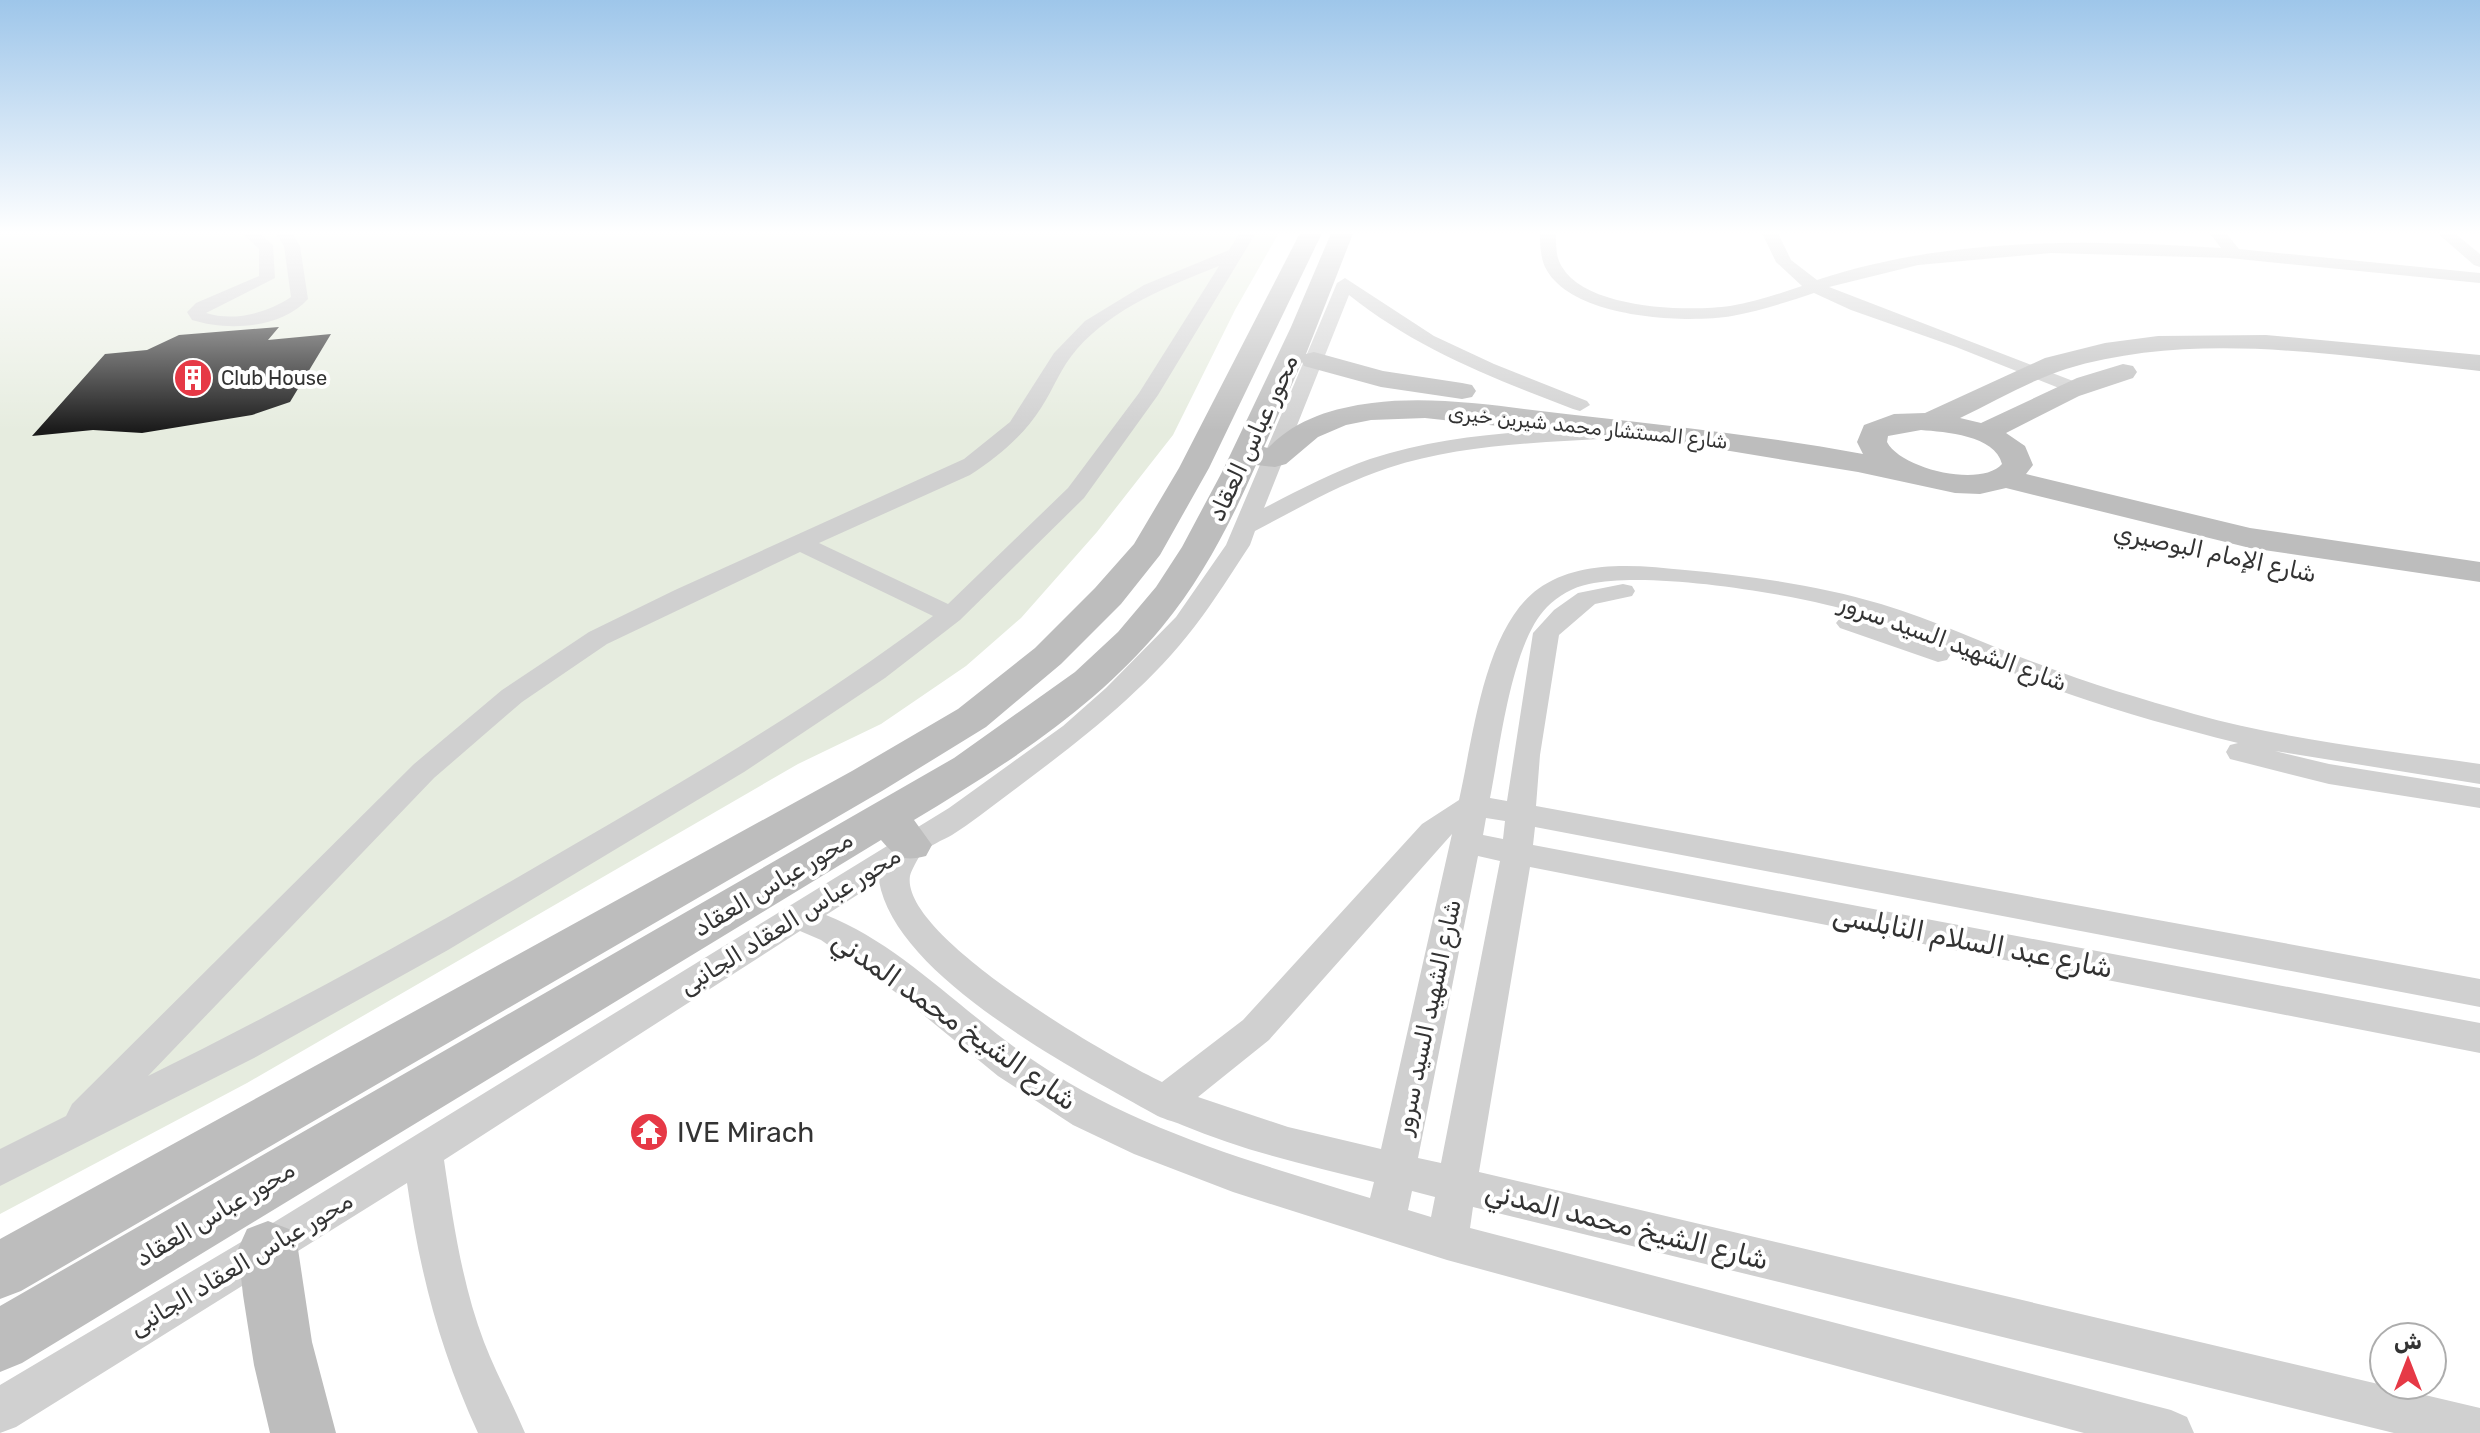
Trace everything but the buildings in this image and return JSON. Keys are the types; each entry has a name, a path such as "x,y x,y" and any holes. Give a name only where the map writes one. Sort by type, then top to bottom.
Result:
{"street":[{"path":"222,298 202,307 196,312 198,316 217,321 248,319 279,311 299,298"},
{"path":"68,1133 424,771 512,696 598,638 684,595 962,470 984,457 1031,408 1049,370 1099,316 1134,298"},
{"path":"0,1168 241,1047 587,855 850,689 951,615 1076,493 1121,435 1207,298"},
{"name":"محور عباس العقاد","path":"0,1271 867,781 972,718 1048,656 1108,596 1148,548 1194,468 1279,298"},
{"name":"محور عباس العقاد","path":"0,1341 898,831 1039,722 1102,669 1152,616 1260,456 1320,318 1325,298"},
{"name":"محور عباس العقاد الجانبى","path":"0,1411 268,1249 798,917 898,831 1020,773 1116,694 1185,622 1238,545 1247,526 1260,456 1314,360 1320,318 1334,298"},
{"path":"1364,298 1388,317 1433,344 1580,405"},
{"path":"1598,298 1620,305 1665,312 1720,314 1749,310 1784,298"},
{"path":"1844,298 1855,305 2046,368 2083,384"},
{"path":"1933,420 2046,368 2121,349 2201,343 2293,346 2480,363"},
{"name":"شارع المستشار محمد شيرين خيرى","path":"1314,360 1359,374 1436,388 1755,427 1839,430 1906,420 1933,420"},
{"path":"1984,433 2083,384 2156,366 2257,360 2334,363 2480,378"},
{"name":"شارع المستشار محمد شيرين خيرى","path":"1260,456 1313,425 1349,415 1391,411 1511,417 1771,446 1913,474"},
{"path":"1884,424 1874,431 1871,438 1873,447 1881,457 1913,474 1955,484 1983,484 2006,479 2015,473 2019,465 2010,448 1984,433 1933,420"},
{"path":"1247,526 1352,473 1420,451 1488,441 1632,430"},
{"name":"شارع الإمام البوصيري","path":"2006,479 2250,538 2480,572"},
{"name":"شارع الإمام البوصيري","path":"1955,484 2059,517 2170,545 2323,576 2480,598"},
{"path":"802,544 951,615"},
{"name":"شارع الشهيد السيد سرور","path":"1385,1222 1500,680 1517,629 1534,605 1560,586 1600,575 1649,573 1738,582 1842,601 1897,618 2027,670 2265,749 2383,784 2480,798"},
{"name":"شارع الشهيد السيد سرور","path":"1447,1241 1517,853 1526,755 1546,633 1563,615 1587,598 1620,591 1656,591 1750,602 1833,618 2066,700 2265,749 2480,774"},
{"path":"1164,1102 1256,1030 1433,832 1474,805"},
{"name":"شارع عبد السلام النابلسى","path":"1474,805 2480,993"},
{"name":"شارع الشيخ محمد المدني","path":"898,831 894,877 902,906 943,958 1082,1059 1164,1102 1245,1132 2468,1430"},
{"name":"شارع عبد السلام النابلسى","path":"1466,843 2480,1038"},
{"name":"شارع الشيخ محمد المدني","path":"798,917 833,931 910,984 1011,1065 1086,1113 1148,1142 1233,1174 1447,1241 2171,1433"},
{"path":"910,984 943,958"},
{"path":"423,1152 434,1236 449,1295 470,1362 502,1433"},
{"path":"268,1249 272,1292 303,1433"}],"shaded area":[{"path":"0,298 1242,298 1173,435 1097,532 1021,618 966,666 881,724 798,764 247,1083 0,1214"}],"place":[{"name":"Club House","path":"193,378"},
{"name":"IVE Mirach","path":"649,1132"}]}
